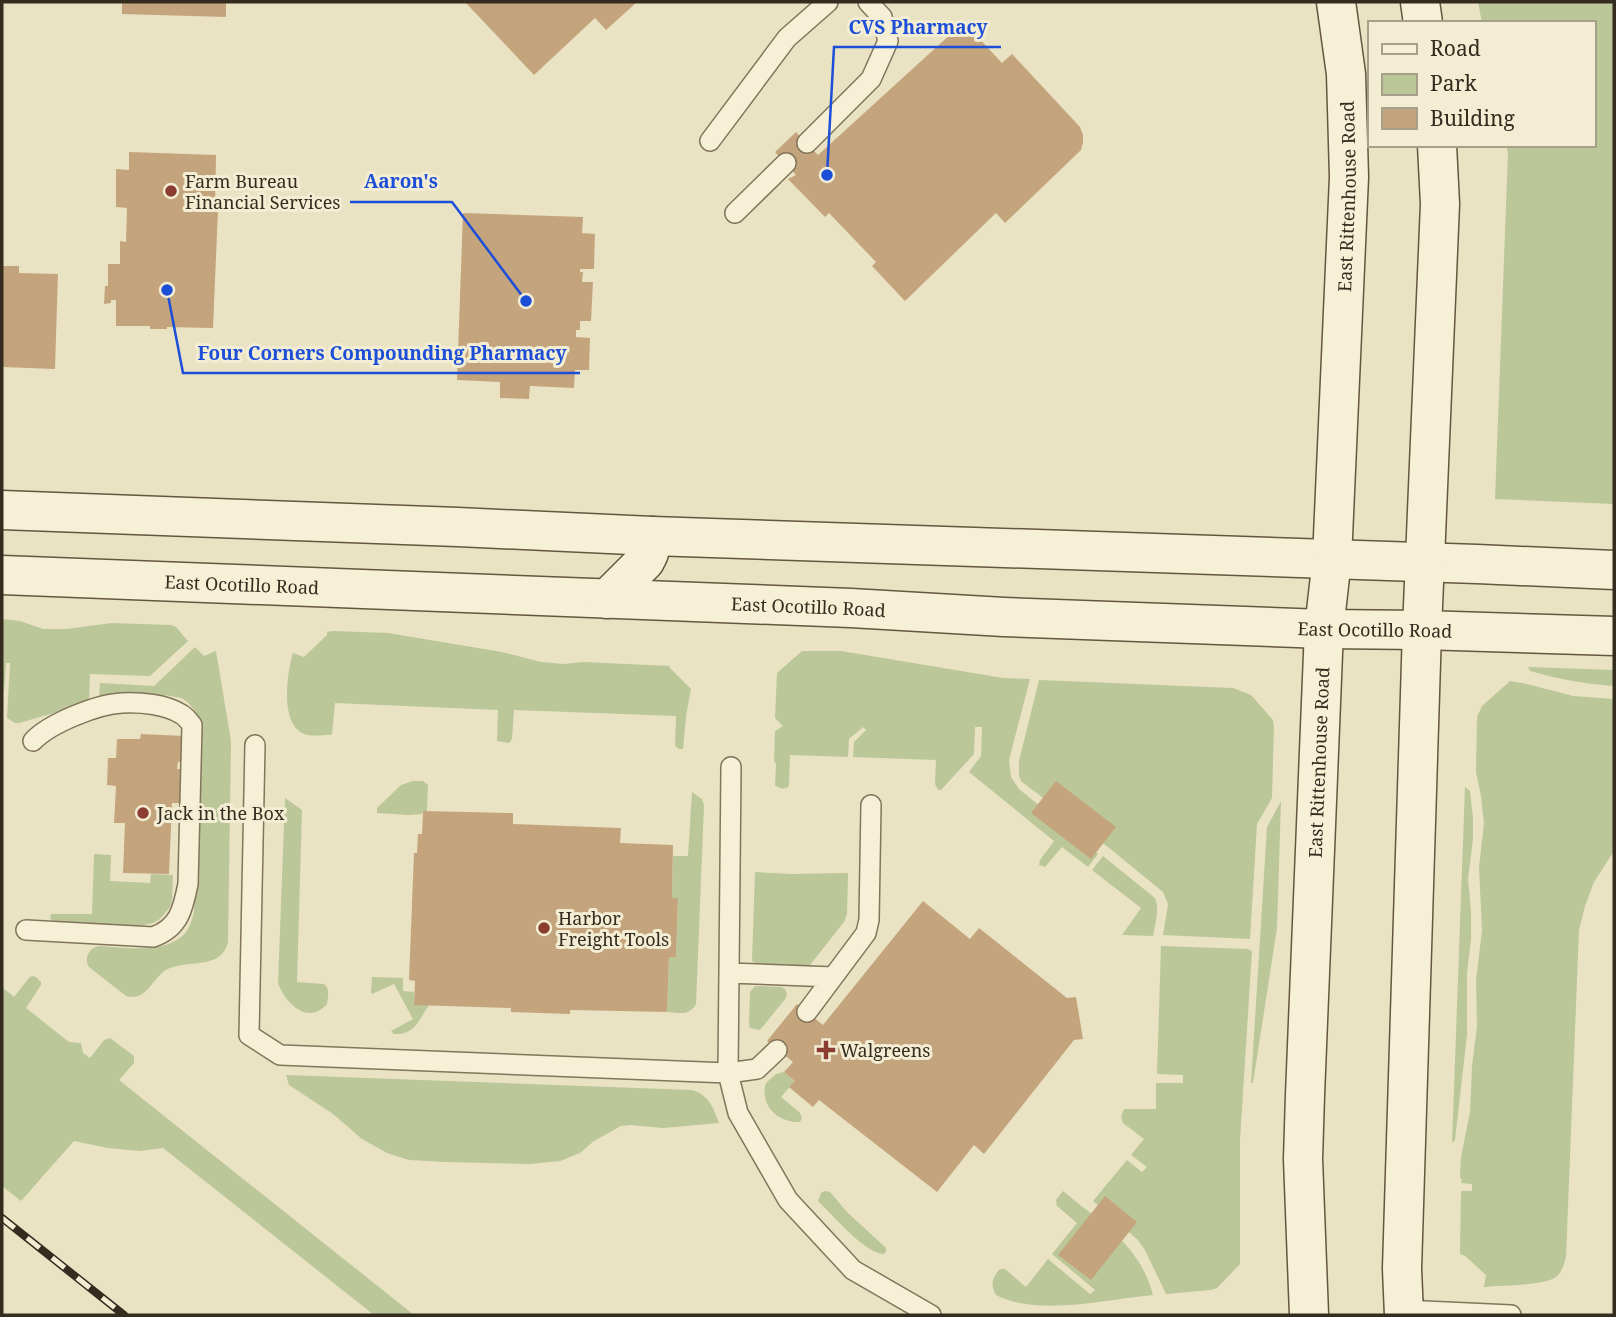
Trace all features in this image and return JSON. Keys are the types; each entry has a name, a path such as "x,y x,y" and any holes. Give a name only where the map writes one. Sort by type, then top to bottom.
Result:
{"main road":[{"name":"East Rittenhouse Road","path":"1309,1315 1303,1159 1324,629 1332,559 1349,177 1346,74 1336,2"},
{"path":"1420,2 1423,21"},
{"path":"1403,1313 1422,630 1440,204 1437,147"},
{"path":"2,510 1614,570"},
{"path":"607,599 645,561 652,536"},
{"name":"East Ocotillo Road","path":"2,575 851,608 1004,617 1614,636"}],"lane":[{"path":"710,141 788,38 828,2"},
{"path":"807,143 871,79 888,41 882,17 868,2"},
{"path":"735,213 786,163"},
{"path":"26,930 153,937 165,933 175,924 188,884 192,725 182,714 149,704 120,703 51,726 33,741"},
{"path":"255,745 249,1035 280,1055 728,1073 757,1069 777,1050"},
{"path":"731,768 728,1073 738,1113 788,1200 853,1270 931,1315"},
{"path":"807,1012 866,933 869,920 871,805"},
{"path":"729,973 834,976"},
{"path":"1403,1313 1511,1315"}],"green space":[{"path":"1478,2 1614,2 1614,504 1495,499 1506,147 1595,147 1595,21 1482,21"},
{"path":"2,619 20,621 43,629 112,623 171,625 188,641 150,676 90,674 89,703 15,723 7,718 10,663 6,663 2,691"},
{"path":"327,632 388,633 502,652 541,662 670,666 691,689 683,749 675,746 676,716 514,710 512,739 509,743 497,741 498,710 335,703 332,734 315,736 302,733 295,727 288,708 287,684 293,653 304,657"},
{"path":"195,647 204,656 216,651 231,741 228,942 225,951 213,960 170,968 145,992 134,997 126,996 89,967 87,958 89,952 98,946 144,948 167,944 177,940 190,926 194,913 201,727 195,711 183,699 162,695 121,694 99,699 100,683 154,686"},
{"path":"802,651 841,651 1003,678 1030,679 1009,760 1011,777 1019,789 1098,854 1088,867 1062,847 1045,867 1039,865 1054,841 969,772 981,756 982,727 975,727 974,754 941,790 938,790 935,784 936,760 853,757 854,742 866,730 863,727 849,739 848,757 790,755 789,786 780,788 775,785 775,731 783,726 775,718 777,673"},
{"path":"1528,667 1614,670 1614,686 1561,679 1530,671"},
{"path":"1039,680 1233,688 1251,695 1273,720 1272,798 1257,824 1250,939 1163,935 1168,904 1163,892 1022,782 1019,776 1019,761"},
{"path":"1510,681 1573,696 1614,699 1614,851 1594,882 1579,930 1566,1257 1558,1275 1550,1280 1484,1287 1486,1275 1460,1252 1461,1191 1472,1191 1472,1184 1461,1183 1460,1178 1461,1157 1470,1112 1477,1026 1476,980 1482,931 1479,867 1484,823 1476,772 1477,717 1482,706"},
{"path":"423,781 428,785 427,811 409,815 377,813 377,808 401,785"},
{"path":"1465,787 1470,791 1473,818 1468,879 1471,939 1467,973 1467,1035 1455,1140 1452,1143"},
{"path":"692,792 702,799 704,805 696,1004 687,1012 676,1013 667,1012 669,957 676,957 678,899 672,898 673,856 688,856"},
{"path":"285,798 302,810 297,982 324,984 328,990 327,1004 312,1013 292,1004 278,983"},
{"path":"1281,801 1277,928 1251,1083 1267,827"},
{"path":"94,854 111,855 110,881 150,883 151,874 173,875 170,907 160,919 139,926 60,923 50,919 51,914 92,914"},
{"path":"1103,856 1155,898 1157,911 1153,936 1122,935 1141,908 1092,870"},
{"path":"755,872 848,873 847,914 844,922 810,965 758,965 752,961"},
{"path":"1161,946 1252,951 1240,1140 1240,1264 1217,1288 1166,1294 1138,1240 1093,1201 1127,1160 1142,1172 1147,1167 1131,1155 1144,1139 1123,1123 1121,1116 1124,1109 1156,1109 1156,1083 1183,1083 1183,1075 1157,1074"},
{"path":"32,976 41,982 41,985 26,1008 69,1042 81,1043 83,1053 90,1058 104,1040 110,1038 134,1056 134,1063 119,1080 414,1315 374,1315 163,1148 140,1151 74,1141 21,1201 2,1186 2,987 14,997"},
{"path":"372,977 403,978 403,991 414,992 414,1005 429,1005 419,1021 407,1032 394,1034 391,1031 413,1019 394,984 372,994"},
{"path":"755,986 781,987 787,994 760,1030 750,1028 749,1024 750,992"},
{"path":"784,1072 795,1081 781,1097 800,1113 800,1122 792,1122 778,1116 765,1099 766,1083 776,1074"},
{"path":"286,1075 692,1090 706,1098 719,1123 663,1128 621,1126 594,1141 580,1153 560,1161 530,1164 409,1160 387,1153 362,1139 333,1114 289,1085"},
{"path":"1063,1191 1129,1248 1139,1261 1153,1295 1052,1306 1032,1305 996,1295 993,1281 1000,1269 1005,1269 1026,1287 1048,1259 1090,1294 1095,1290 1052,1254 1077,1223 1057,1206 1056,1200"},
{"path":"830,1192 847,1212 886,1248 884,1254 858,1241 818,1201 821,1193"}],"building":[{"path":"122,2 226,2 226,17 122,14"},
{"path":"465,2 637,2 606,30 595,18 534,75"},
{"path":"964,22 1002,63 1012,54 1080,127 1083,142 1081,150 1005,223 996,213 905,301 872,266 876,262 829,213 825,217 788,179 796,175 775,152 796,132 818,155"},
{"path":"129,152 216,155 215,210 218,210 213,328 150,329 150,326 116,326 116,300 104,304 105,286 108,286 108,264 120,264 120,241 126,242 127,208 116,207 116,169 129,170"},
{"path":"463,213 583,217 582,233 595,234 594,269 580,269 580,272 583,272 582,282 593,282 591,321 580,321 580,330 576,330 576,337 590,338 589,370 575,370 574,388 530,386 529,399 500,398 500,382 457,380"},
{"path":"2,266 19,266 19,273 58,274 55,369 2,367"},
{"name":"Jack in the Box","path":"141,734 185,736 183,762 178,762 177,769 186,769 184,803 172,803 169,874 123,873 125,823 114,823 116,786 107,785 108,758 116,758 117,739 140,739"},
{"path":"1056,781 1116,827 1091,859 1031,813"},
{"name":"Harbor Freight Tools","path":"423,811 513,813 513,824 621,828 620,843 673,845 672,898 678,898 676,957 669,957 667,1012 570,1010 570,1014 511,1012 511,1008 414,1005 415,981 409,980 414,853 417,853 418,834 422,834"},
{"path":"923,901 970,939 979,928 1067,998 1076,997 1083,1039 1074,1040 984,1154 974,1145 937,1192 819,1100 813,1107 789,1087 795,1081 784,1072 793,1062 767,1041 797,1004 823,1025"},
{"path":"1105,1196 1137,1222 1091,1280 1058,1255"}],"railway":[{"path":"2,1218 124,1315"}],"place":[{"name":"CVS Pharmacy","path":"827,175"},
{"name":"Farm Bureau Financial Services","path":"171,191"},
{"name":"Four Corners Compounding Pharmacy","path":"167,290"},
{"name":"Aaron's","path":"526,301"},
{"name":"Jack in the Box","path":"143,813"},
{"name":"Harbor Freight Tools","path":"544,928"},
{"name":"Walgreens","path":"826,1050"}]}
